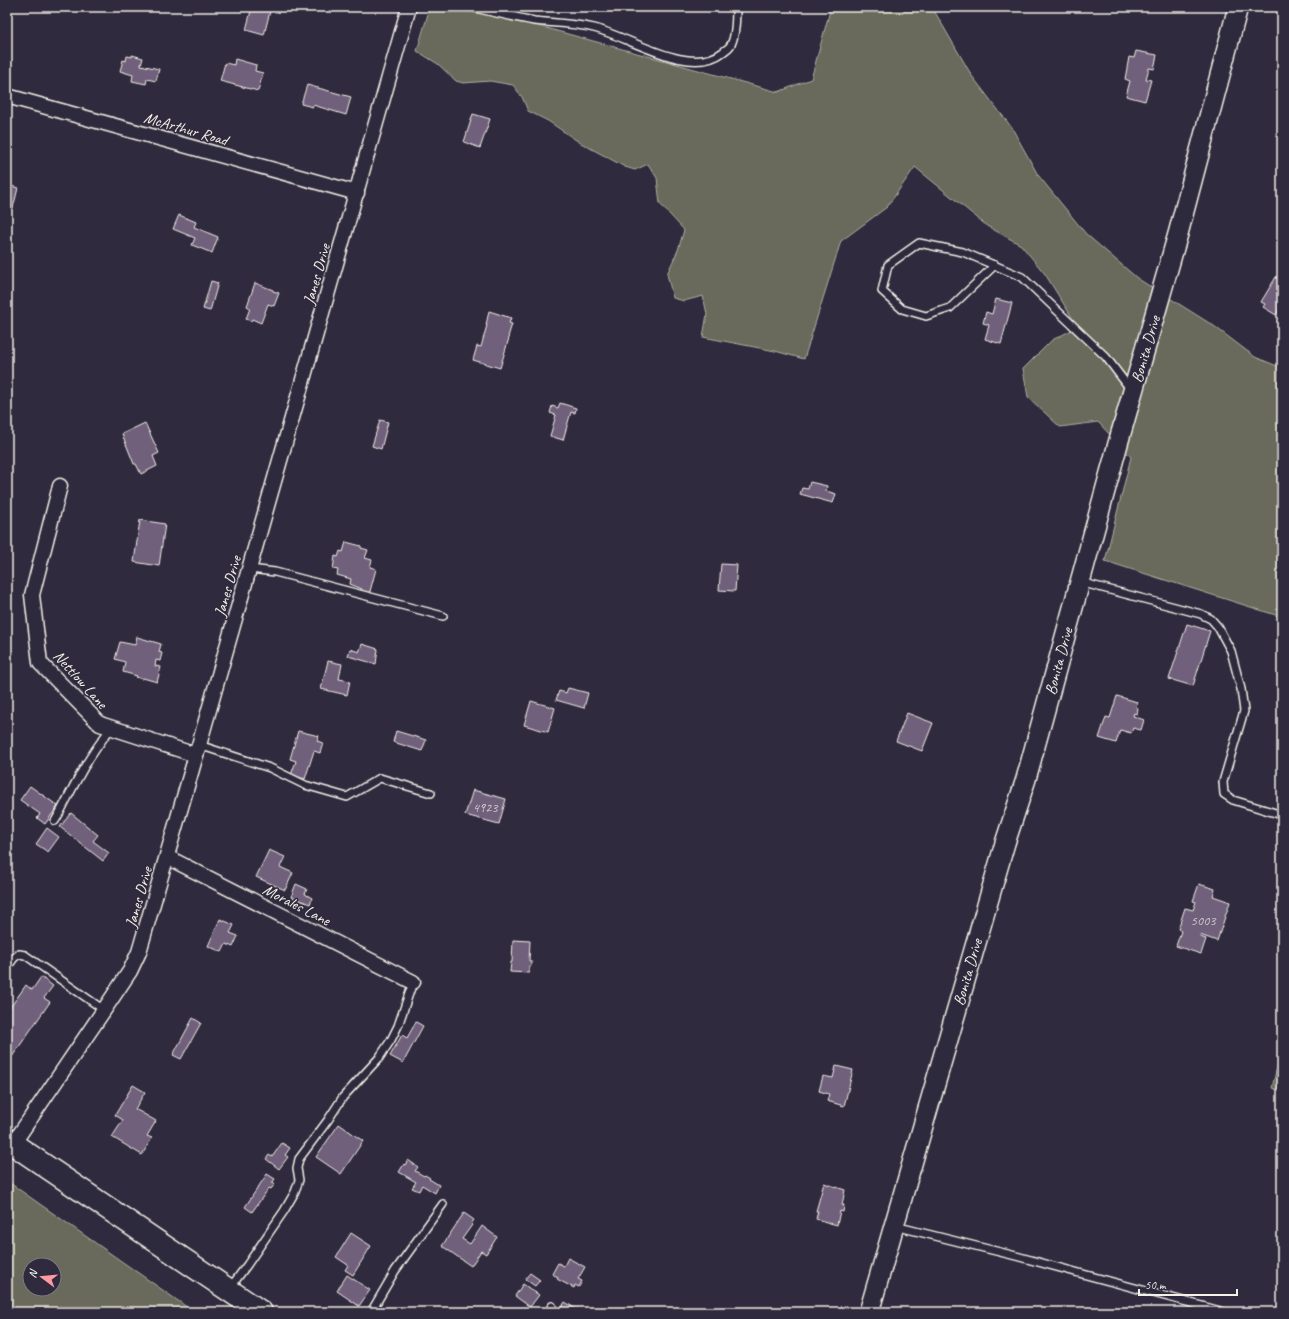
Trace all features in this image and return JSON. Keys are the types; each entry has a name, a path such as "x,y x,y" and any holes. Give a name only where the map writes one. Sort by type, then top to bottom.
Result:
{"main road":[{"path":"10,1142 261,1312"}],"street":[{"name":"Janes Drive","path":"10,1142 104,1010 130,971 139,952 250,569 409,7"},
{"name":"Bonita Drive","path":"868,1312 1005,843 1026,779 1178,234 1238,7"},
{"name":"McArthur Road","path":"7,96 357,193"},
{"name":"Nettlow Lane","path":"60,486 32,595 40,663 100,724 198,750"},
{"name":"Morales Lane","path":"167,857 412,982"}],"lane":[{"path":"471,7 534,20 596,28 656,52 682,59 704,60 716,57 730,46 734,35 736,7"},
{"path":"994,265 950,308 926,316 902,309 882,291 888,265 919,243 963,252 994,265 1022,277 1106,357 1133,392"},
{"path":"250,569 275,572 443,616"},
{"path":"1080,582 1201,614 1211,619 1218,627 1231,651 1242,689 1244,711 1224,782 1224,794 1233,800 1282,815"},
{"path":"55,821 94,750 111,728"},
{"path":"198,750 270,768 306,784 347,797 380,778 430,793"},
{"path":"7,968 14,958 20,954 25,955 104,1010"},
{"path":"228,1290 284,1211 295,1192 299,1180 297,1168 299,1159 343,1097 379,1058 391,1040 398,1026 412,982"},
{"path":"371,1312 395,1271 443,1204"},
{"path":"893,1226 1016,1256 1224,1312"}],"green space":[{"path":"430,7 470,7 778,92 811,79 831,7 932,7 972,76 1012,128 1038,175 1086,234 1137,278 1154,289 1112,437 1098,422 1060,427 1028,397 1023,369 1052,340 1078,327 1045,274 1021,245 987,226 915,167 887,207 841,241 804,359 775,351 703,337 707,314 703,296 684,301 673,298 667,274 678,250 684,230 660,204 657,178 648,164 635,170 625,167 579,142 548,121 528,111 522,97 513,85 490,81 463,83 456,81 438,64 417,51"},
{"path":"1168,297 1214,326 1255,357 1282,368 1282,617 1105,561 1131,457 1124,450"},
{"path":"1282,1046 1282,1091 1272,1088"},
{"path":"7,1181 194,1312 7,1312"}],"building":[{"path":"252,7 271,7 264,35 246,30"},
{"path":"1136,51 1157,55 1154,69 1149,68 1146,79 1151,80 1145,101 1126,96 1130,81 1125,79 1129,57 1134,58"},
{"path":"132,55 143,58 141,65 159,69 156,81 147,79 146,84 132,81 133,75 120,71 123,60 126,61 127,56 132,57"},
{"path":"235,59 256,65 255,71 263,73 258,91 220,81 225,63 234,65"},
{"path":"307,85 351,97 346,115 313,105 313,107 301,104"},
{"path":"473,114 490,119 480,148 464,142"},
{"path":"7,185 18,188 13,208 7,206"},
{"path":"179,215 196,222 194,227 218,237 212,253 192,245 195,238 173,229"},
{"path":"1276,277 1282,280 1282,303 1276,315 1263,307 1265,304 1261,302"},
{"path":"211,281 218,283 210,311 203,309"},
{"path":"255,283 279,293 274,306 268,304 261,323 252,319 251,321 246,319 250,308 247,306"},
{"path":"996,299 1012,303 1001,344 985,339 989,325 983,323 986,312 992,314"},
{"path":"489,311 511,318 509,323 512,324 509,338 500,368 473,360 477,346 481,347"},
{"path":"560,403 576,408 575,413 571,412 563,440 550,436 556,415 550,413 552,406 558,408"},
{"path":"380,420 388,422 381,449 372,446"},
{"path":"145,423 159,453 153,456 157,466 141,474 136,464 134,464 122,434"},
{"path":"810,482 827,486 826,491 836,494 833,503 800,494 802,488 808,489"},
{"path":"140,520 165,524 159,566 134,562"},
{"path":"346,542 361,546 361,548 368,550 365,558 372,560 370,567 376,569 369,595 361,593 362,589 350,584 351,579 337,575 338,570 333,569 335,556 338,557 340,551 343,552"},
{"path":"721,564 737,565 735,591 719,590"},
{"path":"1187,624 1210,631 1193,686 1169,679"},
{"path":"137,637 161,644 159,652 162,653 160,661 156,660 155,666 161,667 157,682 142,679 123,672 125,662 115,659 120,642 135,645"},
{"path":"362,644 378,649 376,664 348,656 350,649 359,652"},
{"path":"328,661 342,664 339,679 350,681 347,695 321,689"},
{"path":"568,688 588,693 584,708 556,700 559,691 566,693"},
{"path":"1117,696 1137,702 1137,714 1134,713 1133,716 1144,720 1141,730 1133,728 1131,733 1120,730 1116,743 1099,738 1106,717 1110,718"},
{"path":"531,701 555,708 548,732 524,725"},
{"path":"907,713 933,723 922,751 896,741"},
{"path":"298,731 319,736 317,741 323,743 320,753 314,751 305,779 291,775 296,761 290,759"},
{"path":"396,731 426,740 422,751 393,742"},
{"path":"30,786 58,806 45,824 37,818 40,814 20,800"},
{"path":"473,790 506,799 499,824 465,815"},
{"path":"71,813 98,835 93,841 109,853 103,861 60,827"},
{"path":"47,828 59,837 48,852 36,844"},
{"path":"269,850 285,857 280,867 293,873 285,890 256,877"},
{"path":"296,884 307,889 305,894 312,898 310,904 291,897"},
{"path":"1199,884 1215,889 1213,896 1230,902 1217,941 1200,935 1200,937 1206,939 1201,954 1176,946 1181,931 1178,929 1185,908 1193,910 1196,902 1193,901"},
{"path":"220,919 234,925 230,933 238,936 233,947 226,944 222,952 208,946"},
{"path":"513,940 530,941 529,961 531,961 531,966 529,966 529,973 510,972"},
{"path":"41,977 53,986 44,998 50,1002 7,1064 7,1012 26,985 32,990"},
{"path":"193,1018 201,1023 181,1059 173,1055"},
{"path":"416,1022 423,1026 403,1063 390,1056 402,1035 407,1038"},
{"path":"836,1066 853,1070 844,1106 827,1101 829,1094 819,1091 823,1076 833,1078"},
{"path":"133,1085 145,1092 135,1109 156,1121 147,1136 152,1138 142,1155 112,1137 123,1120 115,1115"},
{"path":"339,1124 363,1141 341,1174 316,1157"},
{"path":"282,1143 290,1148 285,1155 288,1157 279,1169 266,1159 269,1155 272,1157"},
{"path":"408,1160 418,1167 415,1171 424,1176 425,1175 439,1185 435,1193 422,1185 419,1191 412,1188 416,1182 399,1172"},
{"path":"267,1174 275,1179 272,1183 275,1184 271,1189 269,1188 252,1212 245,1207"},
{"path":"824,1183 845,1190 842,1205 844,1205 843,1212 840,1211 837,1225 816,1219 818,1211 816,1211"},
{"path":"464,1213 474,1220 462,1239 470,1244 482,1226 497,1237 486,1254 481,1251 471,1266 442,1246"},
{"path":"351,1233 371,1246 353,1275 345,1270 348,1265 336,1257"},
{"path":"568,1258 585,1267 578,1279 582,1281 579,1287 575,1285 574,1288 557,1279 558,1277 552,1274 558,1263 564,1266"},
{"path":"530,1273 540,1280 535,1286 525,1279"},
{"path":"347,1275 370,1290 359,1306 337,1291"},
{"path":"523,1284 539,1295 530,1307 515,1296"},
{"path":"565,1302 576,1309 577,1308 584,1312 559,1312"}]}
